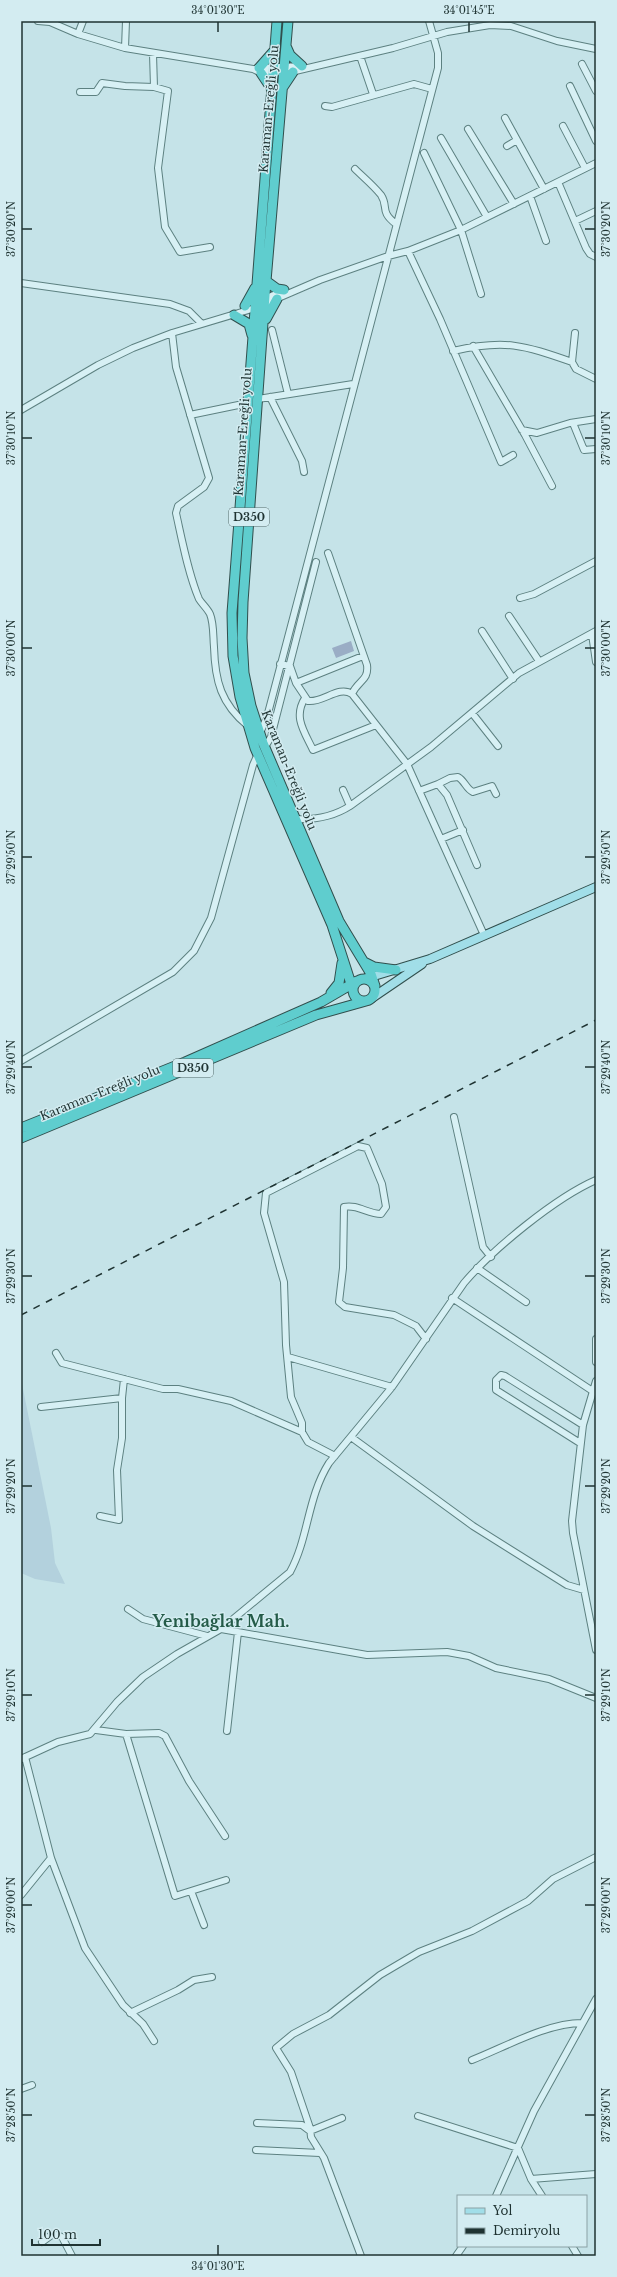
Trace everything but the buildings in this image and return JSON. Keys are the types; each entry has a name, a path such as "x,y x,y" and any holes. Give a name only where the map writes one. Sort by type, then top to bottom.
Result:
{"highway":[{"name":"Karaman-Ereğli yolu","path":"262,283 271,88 277,21"},
{"name":"Karaman-Ereğli yolu","path":"288,21 283,87 260,303 253,338 232,613 233,656 240,697 258,754 339,944"},
{"path":"286,46 290,55 306,67"},
{"path":"271,88 258,70 274,50"},
{"path":"283,87 293,72"},
{"path":"245,306 262,283 276,289 288,291"},
{"path":"263,326 269,310 277,299"},
{"name":"Karaman-Ereğli yolu","path":"260,303 263,326 242,638 244,673 265,747 339,921 358,955 362,983 357,999 369,999"},
{"path":"234,314 249,324 253,338"},
{"path":"339,944 362,983 375,992 369,999"},
{"name":"D350","path":"321,1002 339,983 342,973 339,944"},
{"path":"358,955 365,964 374,968 396,970"},
{"name":"Karaman-Ereğli yolu","path":"21,1128 178,1065 362,983"},
{"name":"Karaman-Ereğli yolu","path":"21,1138 316,1015 369,999"}],"main road":[{"path":"362,983 430,959 596,887"},
{"path":"369,999 430,959"}],"street":[{"path":"38,21 50,22 78,34 125,48 153,54 258,70 293,72 306,67"},
{"path":"78,34 83,21"},
{"path":"125,48 126,21"},
{"path":"260,733 267,717 353,384 438,68 438,53 429,21"},
{"path":"284,71 360,56 468,27 497,25 511,26 557,41 596,49"},
{"path":"153,54 154,87"},
{"path":"360,56 373,94"},
{"path":"582,64 596,91"},
{"path":"80,92 96,92 102,82 125,86 154,87 168,91 158,168 165,227 180,252 210,247"},
{"path":"325,106 332,107 373,94 414,84 432,89"},
{"path":"570,86 594,131 596,141"},
{"path":"505,118 544,189"},
{"path":"563,126 585,168"},
{"path":"468,129 514,204"},
{"path":"441,138 487,217"},
{"path":"507,146 517,140"},
{"path":"424,153 461,230 481,294"},
{"path":"21,410 98,365 172,333 234,314 288,291 388,256 408,251 461,230 596,163"},
{"path":"354,169 363,174 382,196 385,214 396,224"},
{"path":"558,182 586,248 590,254 596,257"},
{"path":"530,196 546,241"},
{"path":"575,221 596,211"},
{"path":"408,251 501,462 513,456"},
{"path":"21,283 170,304 189,310 201,323"},
{"path":"234,314 245,306 277,299 288,291"},
{"path":"272,330 288,394"},
{"path":"575,332 572,362 576,369 596,379"},
{"path":"172,333 176,367 209,478 204,487 178,506 176,513 195,588 200,601 210,614 213,630 214,667 219,685 226,703 249,726"},
{"path":"453,351 473,346 496,343 537,350 572,362"},
{"path":"473,346 522,430 552,486"},
{"path":"258,399 353,384"},
{"path":"270,397 302,461 304,472"},
{"path":"190,415 248,403"},
{"path":"522,430 537,433 573,422 596,420"},
{"path":"573,422 584,450 596,449"},
{"path":"328,554 368,673 365,678 355,686 352,694"},
{"path":"520,598 534,594 596,561"},
{"path":"265,747 271,736 316,562"},
{"path":"509,616 539,661"},
{"path":"482,631 513,679"},
{"path":"295,819 314,820 350,806 407,764 513,679 539,661 594,633 596,662"},
{"path":"296,683 363,656"},
{"path":"280,664 290,666"},
{"path":"290,666 296,683 305,698 314,702 343,691 352,694 407,764 484,935"},
{"path":"305,698 299,708 300,722 313,750 376,724"},
{"path":"472,713 498,746"},
{"path":"21,1061 173,972 194,951 211,918 253,765 258,754"},
{"path":"419,791 450,778 458,777 463,780 468,790 474,792 492,786 496,794"},
{"path":"438,784 447,795 478,865"},
{"path":"343,790 350,806"},
{"path":"441,839 463,830"},
{"path":"454,1117 483,1247 491,1257"},
{"path":"335,1456 308,1442 302,1432 302,1423 291,1397 284,1282 264,1213 266,1193 358,1146 367,1148 382,1184 386,1207 381,1214 372,1214 351,1206 344,1207 343,1268 339,1302 345,1307 394,1315 416,1326 426,1339"},
{"path":"154,2041 143,2024 130,2012 85,1948 51,1858 23,1758 58,1742 90,1734 96,1730 128,1690 177,1654 221,1629 290,1572 297,1559 314,1492 322,1473 392,1388 452,1298 477,1268 491,1257 512,1236 572,1194 596,1180"},
{"path":"477,1268 526,1302"},
{"path":"452,1298 594,1392"},
{"path":"596,1339 596,1362"},
{"path":"56,1353 62,1363 163,1389 178,1389 231,1401 302,1432"},
{"path":"288,1357 392,1388"},
{"path":"580,1443 496,1390 496,1380 501,1375 505,1376 583,1425"},
{"path":"100,1516 119,1520 117,1470 122,1438 122,1398 124,1379"},
{"path":"596,1381 583,1425 572,1521 596,1650"},
{"path":"41,1407 122,1398"},
{"path":"351,1437 473,1526 567,1585 584,1590"},
{"path":"128,1609 143,1619 207,1636"},
{"path":"221,1629 260,1638 367,1655 447,1652 469,1656 496,1668 549,1679 596,1698"},
{"path":"227,1731 238,1632"},
{"path":"96,1730 126,1734 159,1733 168,1739 189,1781 225,1836"},
{"path":"126,1734 175,1896 226,1880"},
{"path":"361,2256 320,2153 311,2137 291,2072 276,2048 293,2034 329,2015 380,1975 419,1952 472,1931 528,1901 553,1879 596,1857"},
{"path":"21,1895 51,1858"},
{"path":"191,1891 204,1925"},
{"path":"130,2012 178,1990 194,1980 212,1977"},
{"path":"496,2195 534,2111 596,1999"},
{"path":"472,2060 552,2028 568,2023 582,2023"},
{"path":"21,2089 32,2084"},
{"path":"418,2116 518,2148 531,2179 541,2195"},
{"path":"310,2130 342,2118"},
{"path":"257,2123 302,2125 310,2130"},
{"path":"256,2150 320,2153"},
{"path":"531,2179 596,2174"},
{"path":"42,2242 54,2234 62,2237 72,2256"},
{"path":"456,2256 462,2247"},
{"path":"573,2247 578,2256"}],"shaded area":[{"path":"351,641 354,651 336,658 332,648"},
{"path":"21,1379 51,1528 55,1563 65,1584 35,1579 21,1573"}],"railway":[{"path":"21,1315 596,1020"}],"district":[{"name":"Yenibağlar Mah.","path":"221,1621"}]}
